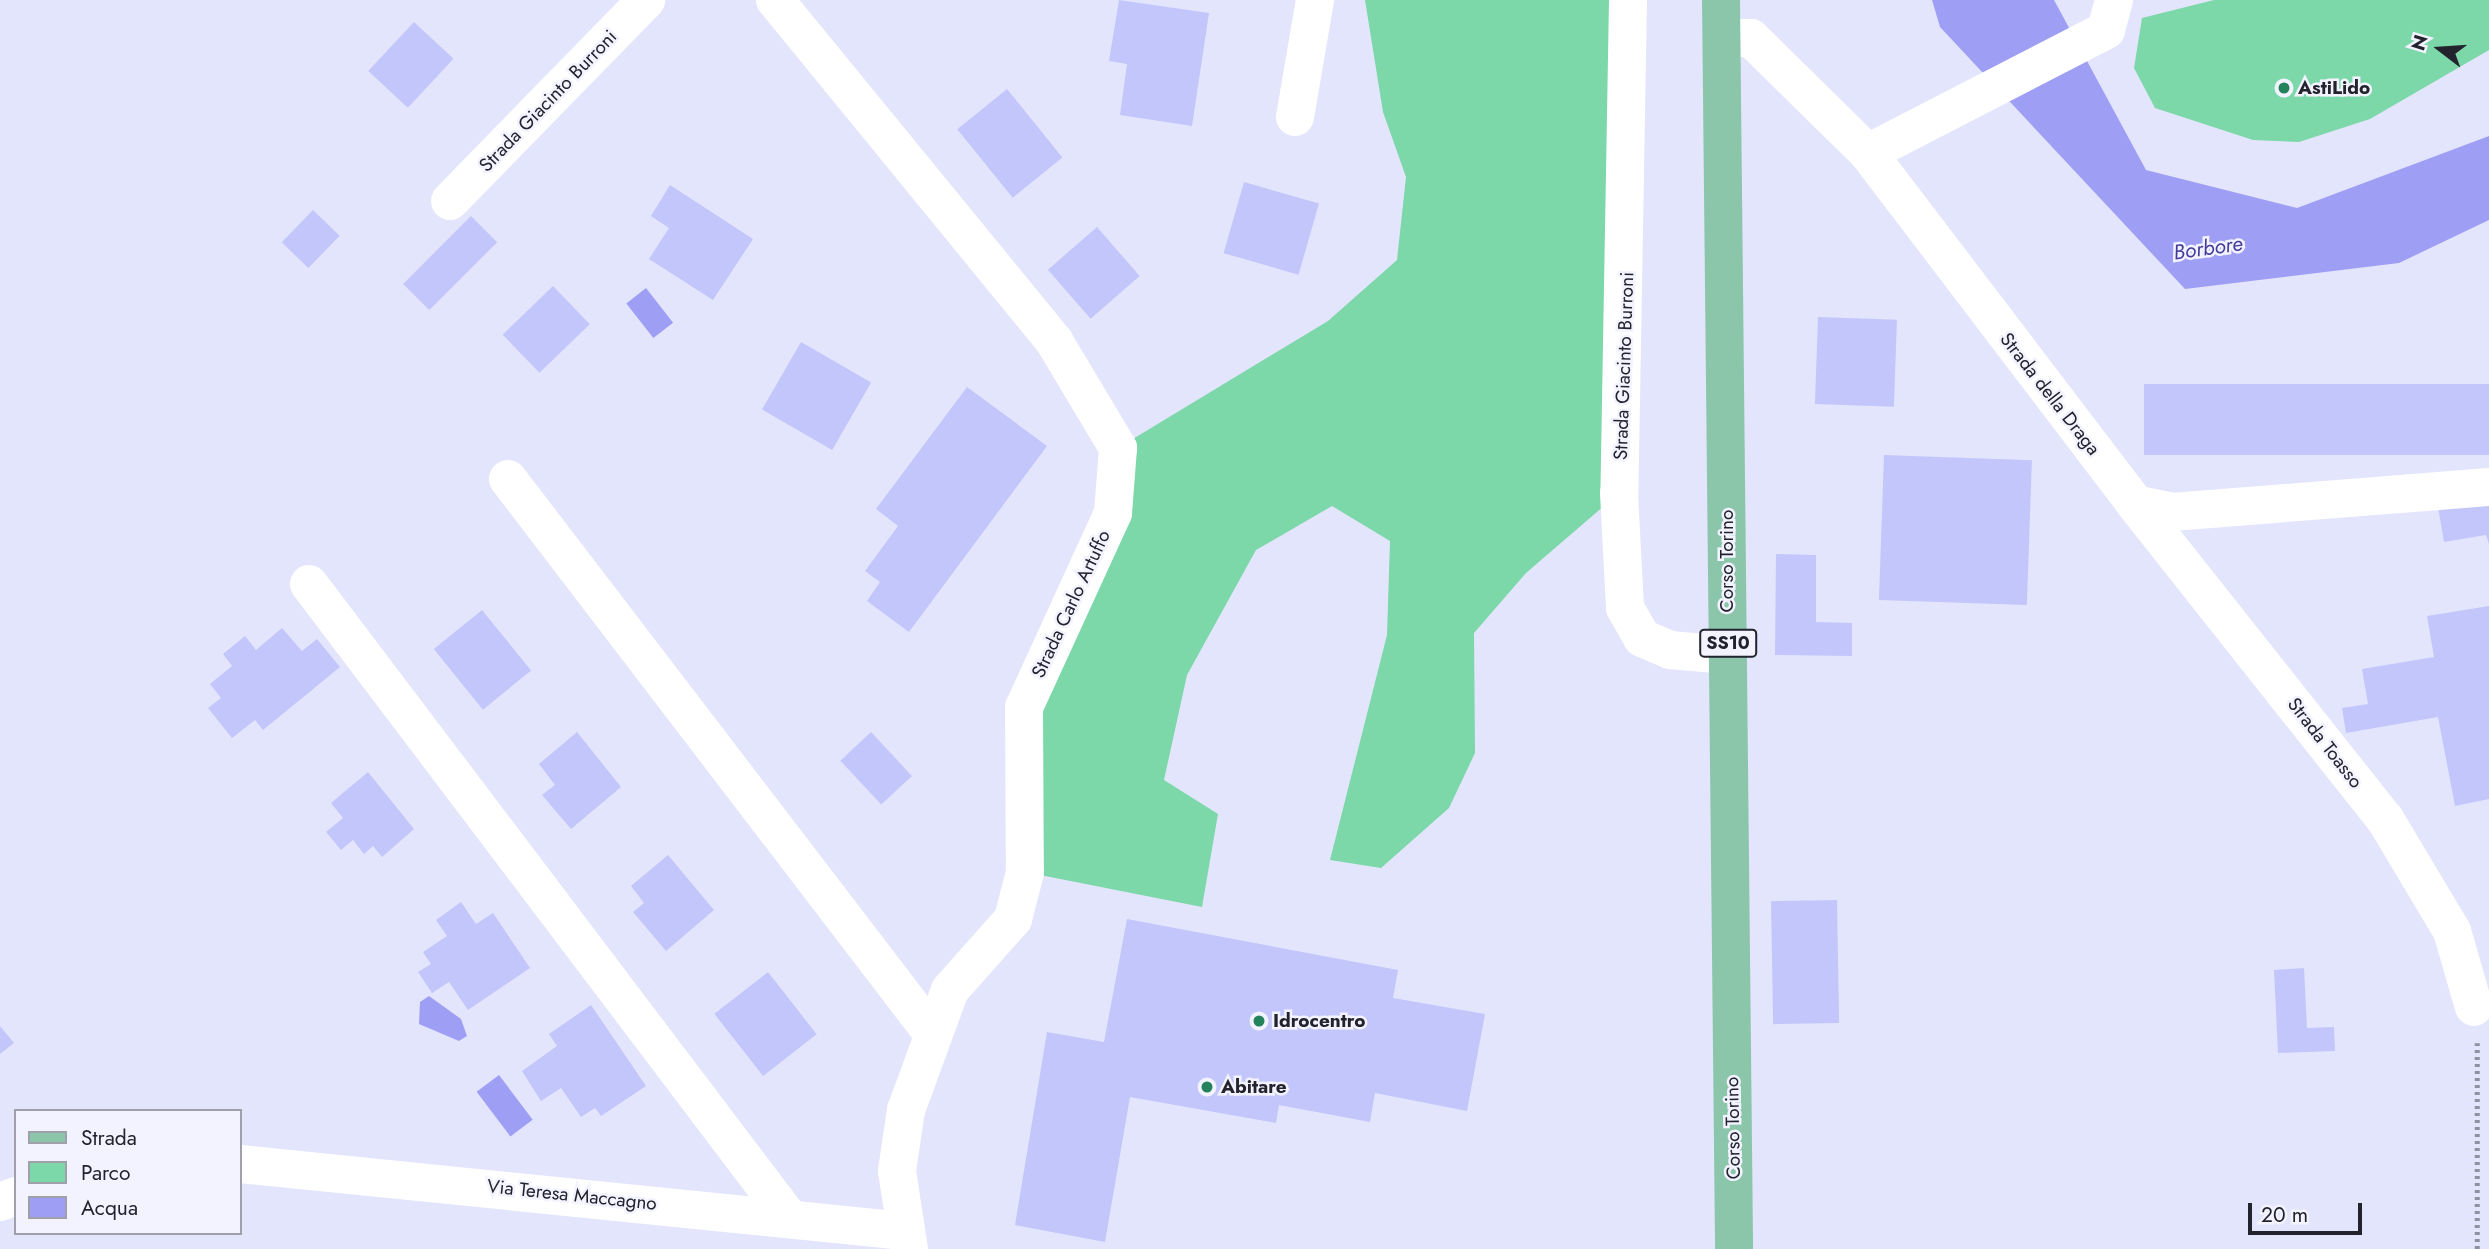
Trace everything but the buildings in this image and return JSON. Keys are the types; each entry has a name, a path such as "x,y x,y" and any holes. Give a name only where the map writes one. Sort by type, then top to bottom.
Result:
{"main road":[{"name":"Corso Torino","path":"1721,0 1734,1249"}],"street":[{"name":"Strada Giacinto Burroni","path":"450,201 646,0"},
{"name":"Strada Carlo Artuffo","path":"775,0 1054,341 1118,448 1113,513 1024,707 1025,872 1013,919 950,990 906,1110 897,1171 906,1240"},
{"path":"1295,117 1315,0"},
{"name":"Strada Giacinto Burroni","path":"1628,0 1619,493 1625,608 1642,638 1670,650 1728,655"},
{"path":"1868,153 1911,131 2110,15"},
{"name":"Strada della Draga","path":"1723,38 1751,38 1868,153 2135,503"},
{"path":"508,479 932,1033"},
{"path":"2135,503 2172,512 2489,487"},
{"name":"Strada Toasso","path":"2135,503 2385,819 2452,931 2474,1007"},
{"path":"309,584 789,1219"},
{"name":"Via Teresa Maccagno","path":"242,1164 789,1219 906,1240"}],"path":[{"path":"2474,1007 2477,1249"}],"green space":[{"path":"1365,0 1628,0 1619,493 1526,573 1474,633 1475,753 1449,808 1381,868 1330,860 1387,635 1390,541 1332,506 1256,550 1187,675 1164,780 1218,814 1202,907 1025,872 1050,640 1118,448 1328,321 1397,260 1406,177 1383,112"},
{"name":"AstiLido","path":"2214,0 2489,0 2489,50 2370,119 2299,142 2253,140 2155,108 2134,68 2142,18"}],"water":[{"name":"Borbore","path":"1932,0 2054,0 2146,170 2297,208 2489,136 2489,220 2399,263 2185,289 1940,27"},
{"path":"646,288 673,323 653,338 626,303"},
{"path":"429,996 461,1019 467,1036 459,1041 419,1024 420,1002"},
{"path":"499,1075 533,1120 510,1137 477,1092"}],"place":[{"name":"AstiLido","path":"2284,88"},
{"name":"Idrocentro","path":"1259,1021"},
{"name":"Abitare","path":"1207,1087"}]}
